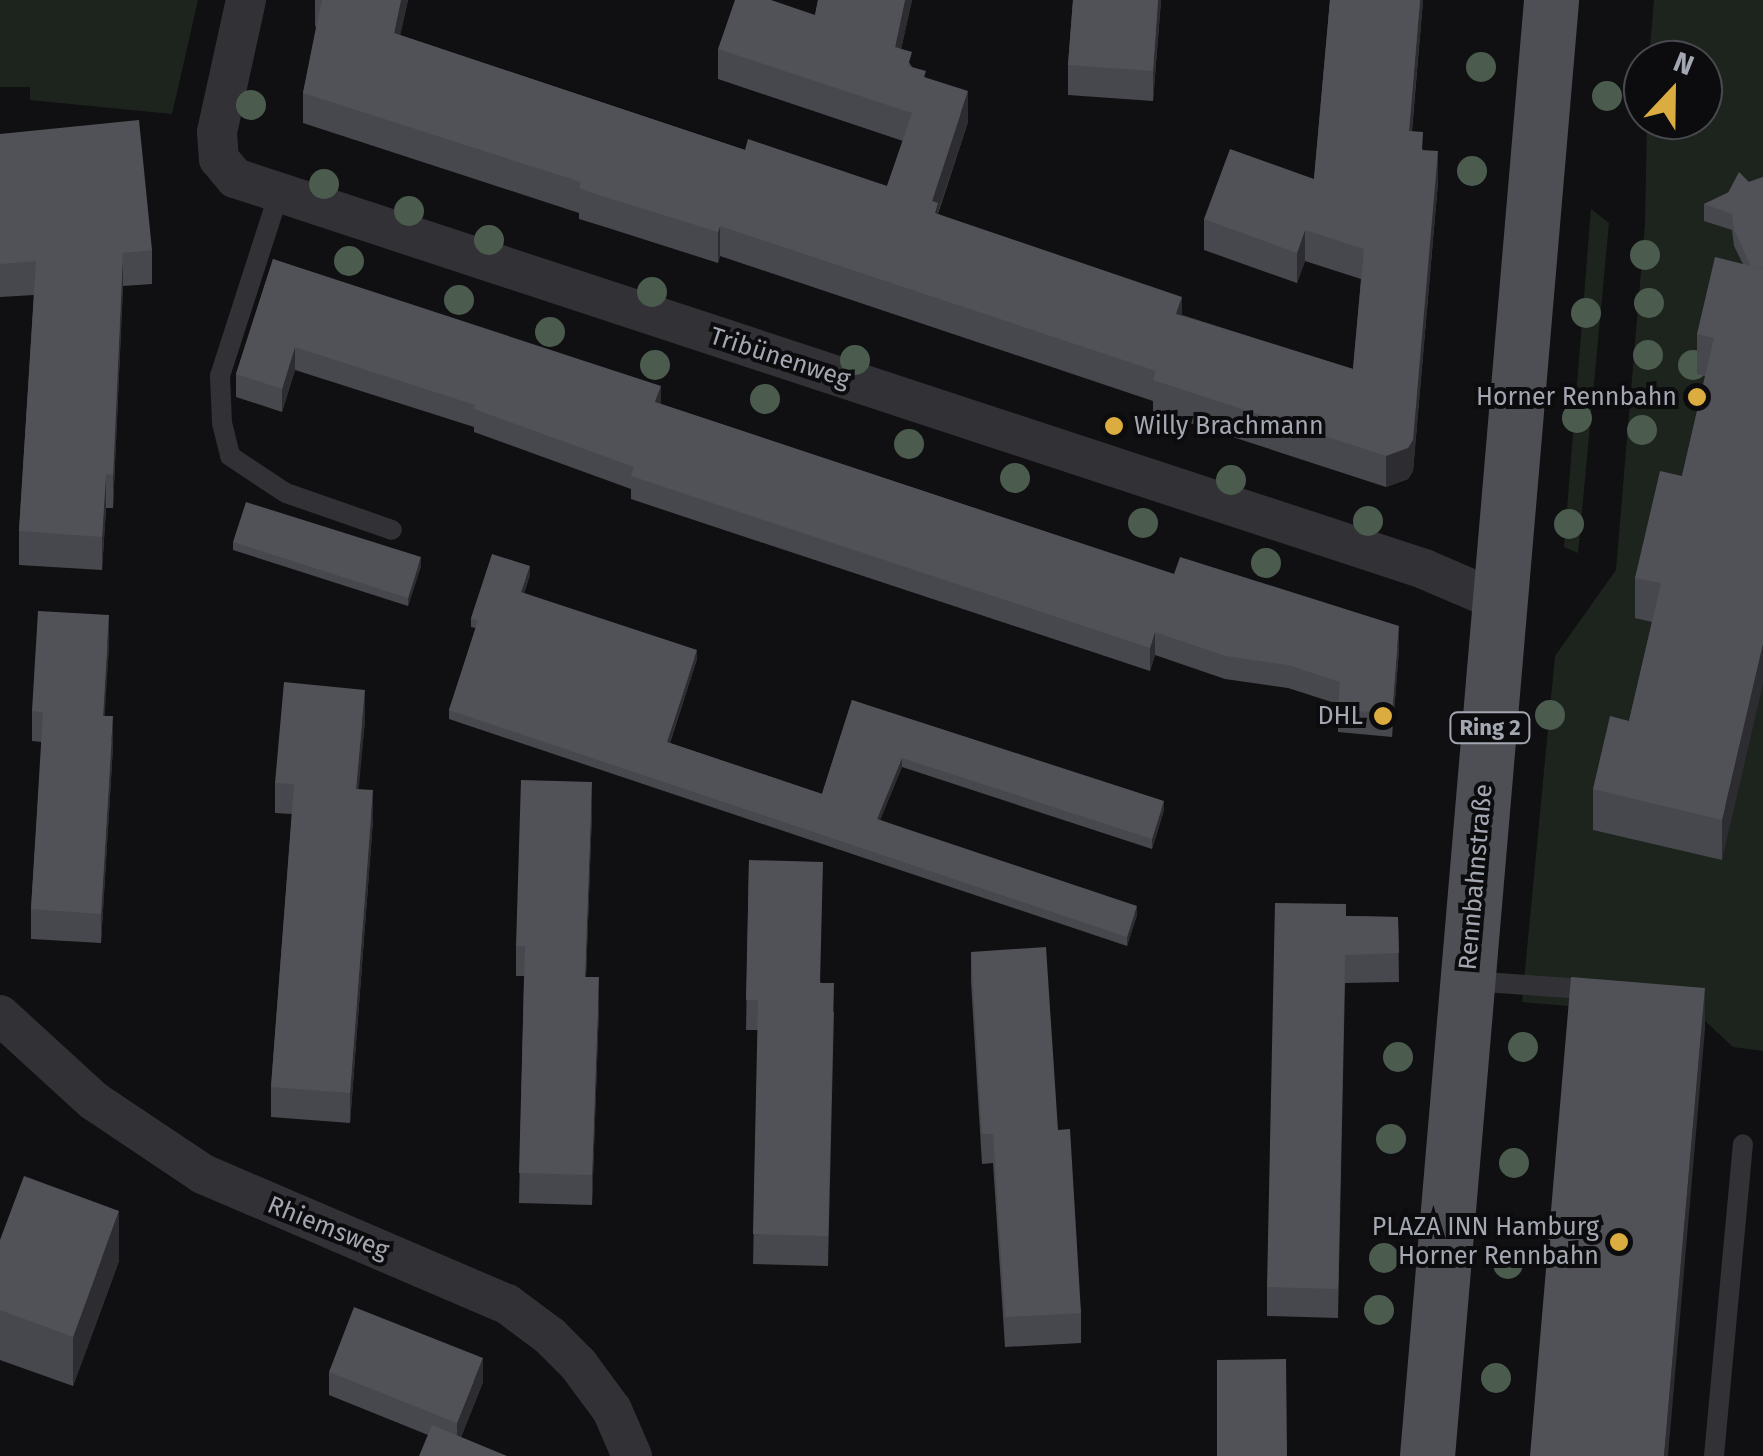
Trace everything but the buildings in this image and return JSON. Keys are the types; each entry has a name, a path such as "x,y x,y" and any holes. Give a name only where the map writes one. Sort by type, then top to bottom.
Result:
{"main road":[{"name":"Rennbahnstraße","path":"1427,1456 1551,0"}],"street":[{"name":"Tribünenweg","path":"246,0 217,132 219,159 235,178 1424,569 1500,602"},
{"name":"Rhiemsweg","path":"0,1015 94,1101 203,1174 314,1226 458,1280 507,1304 550,1336 578,1364 612,1410 632,1456"}],"lane":[{"path":"279,193 220,376 222,423 230,456 286,493 392,530"},
{"path":"1466,981 1618,991"},
{"path":"1714,1456 1743,1144"}],"shaded area":[{"path":"0,0 198,0 172,114 30,100 30,87 0,87"},
{"name":"Horner Rennbahn","path":"1654,0 1763,0 1763,1051 1733,1047 1701,1017 1522,1002 1555,656 1616,570 1645,224 1647,140 1723,140 1723,40 1651,40"},
{"path":"1591,209 1609,223 1578,553 1564,547"}],"place":[{"name":"Horner Rennbahn","path":"1697,397"},
{"name":"Willy Brachmann","path":"1114,426"},
{"name":"DHL","path":"1383,716"},
{"name":"PLAZA INN Hamburg Horner Rennbahn","path":"1619,1242"}]}
